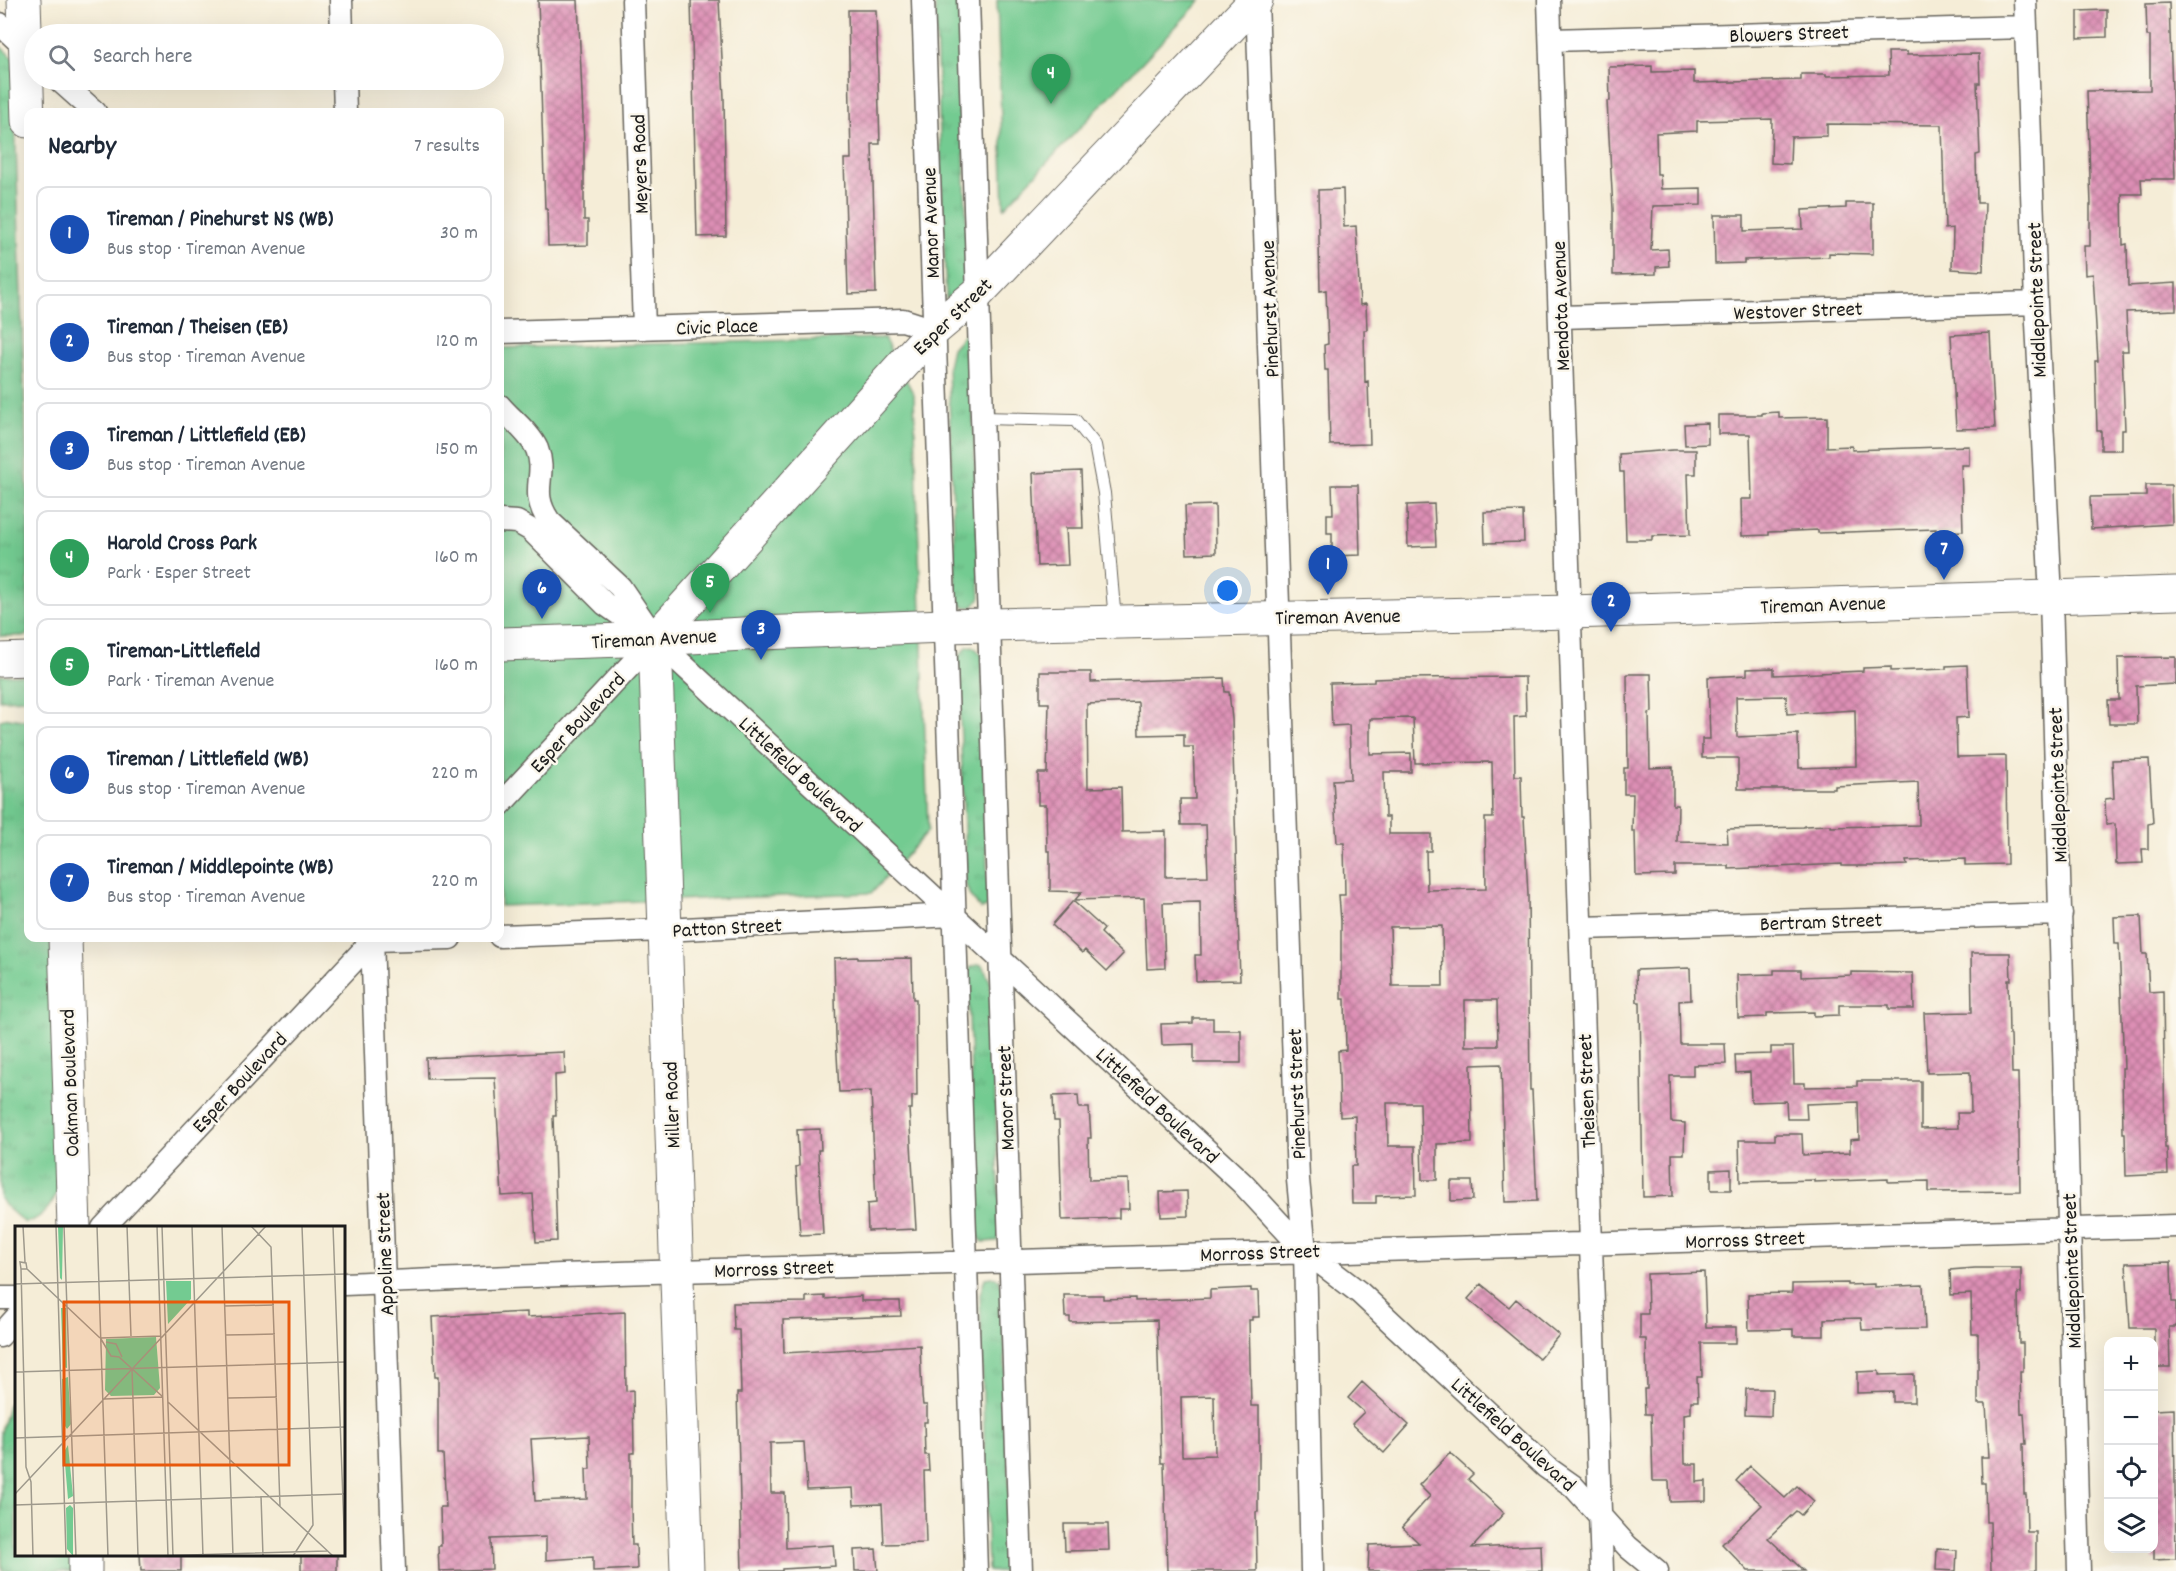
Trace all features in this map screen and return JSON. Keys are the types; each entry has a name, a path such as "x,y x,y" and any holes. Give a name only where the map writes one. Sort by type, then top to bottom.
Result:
{"street":[{"path":"24,0 27,24"},
{"path":"341,0 342,24"},
{"name":"Meyers Road","path":"633,0 644,327"},
{"name":"Manor Avenue","path":"923,0 944,626"},
{"path":"968,0 990,625"},
{"name":"Esper Street","path":"655,639 934,330 978,293 1257,0"},
{"name":"Pinehurst Avenue","path":"1257,0 1280,617"},
{"name":"Mendota Avenue","path":"1549,0 1570,612"},
{"name":"Middlepointe Street","path":"2025,0 2036,303 2051,597 2079,1571"},
{"path":"0,24 24,46"},
{"name":"Blowers Street","path":"1551,40 2026,27"},
{"path":"28,108 29,90"},
{"path":"70,90 90,108"},
{"path":"344,90 345,108"},
{"name":"Westover Street","path":"1561,316 2036,303"},
{"name":"Civic Place","path":"504,332 903,320 934,330"},
{"path":"504,410 533,441 537,450 541,465 538,497 540,508 549,520 620,587 655,639"},
{"path":"504,521 517,522 531,530 605,604 655,639"},
{"name":"Tireman Avenue","path":"504,644 944,626 1570,612 2176,593"},
{"name":"Theisen Street","path":"1570,612 1602,1571"},
{"name":"Pinehurst Street","path":"1280,617 1298,1180 1305,1251 1312,1571"},
{"name":"Manor Street","path":"990,625 1021,1571"},
{"name":"Manor Street","path":"944,626 976,1571"},
{"name":"Esper Boulevard","path":"504,801 655,639"},
{"name":"Littlefield Boulevard","path":"655,639 1242,1183 1305,1251 1360,1293 1546,1467 1573,1486 1628,1547 1657,1571"},
{"name":"Miller Road","path":"655,639 687,1571"},
{"path":"0,660 24,659"},
{"name":"Bertram Street","path":"1581,928 2061,914"},
{"name":"Patton Street","path":"504,936 953,915"},
{"name":"Oakman Boulevard","path":"65,942 74,1226"},
{"name":"Esper Boulevard","path":"104,1226 369,942"},
{"name":"Appoline Street","path":"373,942 394,1571"},
{"name":"Morross Street","path":"345,1284 678,1270 2176,1226"},
{"path":"0,1336 15,1319"}],"lane":[{"path":"982,418 1075,420 1095,445 1104,493 1116,622"}],"green space":[{"path":"935,0 959,0 968,274 965,284 946,299"},
{"path":"997,0 1201,0 1004,208"},
{"path":"0,46 13,58 24,390 24,636 0,636"},
{"path":"967,331 970,333 980,599 973,607 964,607 956,595 948,366 952,348"},
{"path":"884,338 914,395 928,831 872,893 504,906 504,348"},
{"path":"973,646 982,655 988,906 981,909 970,896 966,885 958,657 967,647"},
{"path":"0,675 24,675 24,699 0,700"},
{"path":"9,718 24,720 24,942 54,942 58,1190 46,1211 25,1223 4,1205 0,1198 0,720"},
{"path":"978,964 982,965 990,981 1001,1231 997,1241 983,1242 978,1237 976,1224 968,985 970,968"},
{"path":"985,1278 999,1279 1003,1292 1012,1571 988,1571 980,1294"},
{"path":"15,1398 15,1556 75,1556 76,1571 2,1571 0,1436 8,1405"}],"building":[{"path":"538,0 578,0 584,143 584,220 588,220 588,245 548,246"},
{"path":"691,0 719,0 724,98 726,236 697,237"},
{"path":"2169,3 2175,179 2141,179 2142,194 2122,194 2123,245 2127,244 2128,286 2176,283 2176,310 2126,312 2128,351 2122,351 2125,430 2122,430 2122,450 2101,450 2101,431 2097,431 2095,361 2098,361 2093,274 2085,275 2084,246 2090,246 2091,205 2087,91 2150,90 2150,36 2147,36 2146,4"},
{"path":"848,10 876,10 880,144 872,144 876,293 848,294 844,159 851,159"},
{"path":"2107,10 2107,37 2078,38 2078,11"},
{"path":"1888,52 1907,52 1907,55 1979,54 1980,83 1977,83 1980,154 1976,155 1977,203 1985,203 1983,271 1952,269 1953,228 1945,229 1942,125 1827,124 1827,136 1791,137 1790,164 1771,163 1772,119 1697,121 1697,131 1656,133 1657,174 1660,174 1661,189 1701,188 1701,205 1653,206 1651,250 1668,249 1669,266 1656,267 1656,274 1613,275 1613,209 1607,101 1610,101 1609,67 1652,66 1652,72 1694,71 1694,83 1801,80 1801,74 1889,75"},
{"path":"1343,189 1344,227 1356,226 1360,305 1366,304 1365,382 1368,381 1370,444 1330,445 1328,370 1325,370 1324,345 1328,344 1326,290 1320,291 1318,190"},
{"path":"1846,203 1873,203 1873,254 1829,253 1829,257 1744,260 1744,263 1715,264 1714,215 1744,215 1744,231 1803,229 1802,210 1846,208"},
{"path":"1990,333 1995,428 1956,429 1951,335"},
{"path":"1779,412 1779,418 1827,417 1827,447 1852,446 1852,450 1969,446 1969,465 1961,465 1963,531 1936,533 1936,529 1818,533 1818,530 1769,532 1769,535 1742,536 1741,499 1752,499 1750,434 1718,434 1718,415 1762,415 1762,413"},
{"path":"1708,423 1708,444 1685,445 1684,424"},
{"path":"1696,450 1696,474 1688,474 1690,535 1652,536 1652,540 1626,540 1624,472 1620,472 1619,454"},
{"path":"1081,471 1083,528 1066,528 1068,565 1037,566 1033,473"},
{"path":"1332,485 1358,485 1360,555 1332,556 1332,533 1327,533 1327,514 1333,514"},
{"path":"2146,485 2171,485 2172,524 2091,529 2090,497 2146,496"},
{"path":"1434,504 1436,546 1408,547 1407,505"},
{"path":"1215,505 1216,553 1187,554 1185,506"},
{"path":"1523,511 1524,542 1485,543 1484,512"},
{"path":"2176,657 2176,684 2136,686 2137,724 2109,724 2108,700 2119,700 2118,658"},
{"path":"1967,665 1969,717 1956,718 1957,757 2006,756 2007,864 1965,865 1965,859 1906,861 1907,865 1879,866 1842,866 1842,864 1729,869 1729,866 1675,866 1675,875 1636,876 1635,831 1632,831 1633,794 1624,794 1624,768 1628,768 1627,674 1651,674 1650,768 1673,767 1673,805 1678,805 1677,842 1728,843 1727,829 1831,825 1831,827 1919,825 1918,782 1835,786 1835,789 1738,789 1738,758 1702,758 1702,739 1710,739 1708,677 1747,675 1747,669 1774,668 1774,675 1863,671 1863,668 1891,667 1891,671 1946,669 1946,666","holes":["1786,696 1787,714 1855,710 1856,766 1799,768 1798,734 1737,737 1736,697"]},
{"path":"1040,672 1091,672 1091,682 1224,678 1225,692 1229,692 1232,719 1240,980 1196,981 1195,955 1201,955 1200,902 1163,903 1165,968 1147,969 1144,898 1075,900 1082,892 1050,891 1050,851 1047,851 1046,805 1038,805 1038,773 1047,773 1049,703 1040,703","holes":["1138,702 1139,735 1184,734 1184,747 1193,747 1195,799 1180,799 1181,825 1206,825 1208,876 1166,877 1166,831 1122,832 1121,787 1088,788 1087,704"]},
{"path":"1525,677 1526,716 1514,717 1515,776 1521,776 1522,817 1524,817 1528,895 1530,1090 1532,1090 1537,1201 1505,1202 1501,1064 1471,1065 1472,1143 1437,1144 1437,1180 1422,1180 1420,1103 1387,1103 1388,1146 1415,1146 1416,1195 1376,1196 1376,1203 1352,1203 1351,1166 1356,1166 1355,1116 1340,1117 1338,1051 1346,1050 1345,999 1341,999 1339,895 1345,895 1344,843 1337,843 1333,780 1351,779 1349,725 1332,726 1330,683 1374,682 1374,679","holes":["1413,718 1415,763 1492,762 1493,818 1485,818 1486,889 1427,890 1426,851 1431,851 1431,834 1389,834 1389,817 1385,817 1384,772 1411,772 1411,753 1370,754 1370,719","1442,926 1443,986 1392,986 1390,927","1465,1000 1497,1000 1498,1046 1465,1046"]},
{"path":"2149,759 2153,823 2148,824 2148,849 2142,849 2143,863 2116,864 2115,824 2106,825 2105,799 2114,798 2112,760"},
{"path":"1073,901 1104,929 1101,933 1123,954 1107,971 1085,950 1082,953 1052,925"},
{"path":"2141,916 2143,954 2147,954 2149,992 2163,991 2165,1148 2167,1148 2168,1174 2126,1176 2119,944 2115,944 2114,917"},
{"path":"1971,953 2010,953 2009,1035 2011,1035 2012,1073 2018,1073 2020,1191 1929,1192 1929,1181 1888,1182 1888,1179 1740,1182 1739,1140 1775,1140 1775,1134 1802,1134 1803,1155 1850,1153 1850,1140 1859,1139 1858,1102 1806,1104 1807,1119 1787,1119 1786,1101 1751,1102 1750,1072 1736,1073 1735,1055 1771,1054 1771,1047 1793,1047 1794,1083 1805,1083 1805,1087 1857,1086 1857,1081 1921,1081 1921,1129 1958,1128 1957,1113 1971,1113 1970,1072 1927,1073 1924,1013 1972,1012"},
{"path":"858,957 858,959 912,958 913,999 916,999 917,1096 912,1096 912,1109 909,1109 916,1229 868,1231 867,1204 876,1203 871,1091 839,1092 836,1036 834,958"},
{"path":"1690,968 1691,1000 1679,1001 1680,1044 1725,1044 1726,1064 1693,1065 1693,1076 1670,1076 1671,1122 1685,1123 1684,1154 1672,1154 1673,1196 1643,1197 1640,1002 1637,1002 1636,970"},
{"path":"1774,970 1801,970 1801,977 1851,975 1851,972 1913,973 1914,1009 1889,1009 1889,1005 1839,1005 1839,1015 1814,1016 1814,1012 1767,1013 1767,1017 1738,1018 1737,975 1774,974"},
{"path":"1193,1018 1213,1018 1213,1030 1241,1030 1241,1063 1194,1063 1194,1044 1162,1045 1161,1024 1193,1023"},
{"path":"564,1052 565,1074 555,1075 556,1116 553,1116 557,1241 536,1242 533,1194 502,1196 495,1078 427,1079 426,1058"},
{"path":"1078,1095 1079,1108 1089,1108 1091,1138 1088,1138 1089,1180 1128,1179 1129,1209 1119,1209 1119,1218 1062,1220 1059,1121 1054,1121 1053,1096"},
{"path":"820,1129 821,1150 818,1150 823,1234 800,1235 796,1167 799,1166 797,1130"},
{"path":"1731,1169 1731,1190 1711,1190 1711,1170"},
{"path":"1451,1181 1472,1181 1473,1200 1451,1201"},
{"path":"1187,1191 1188,1216 1161,1217 1160,1192"},
{"path":"2171,1262 2172,1302 2176,1302 2176,1327 2169,1327 2170,1367 2158,1367 2158,1337 2154,1337 2154,1328 2130,1328 2126,1263"},
{"path":"2021,1268 2021,1293 2018,1293 2019,1343 2023,1343 2023,1372 2020,1372 2021,1414 2024,1413 2026,1444 2023,1444 2024,1494 2026,1494 2027,1532 2036,1532 2036,1571 1991,1571 1990,1522 1986,1522 1985,1483 1982,1483 1981,1457 1989,1457 1986,1404 1978,1404 1978,1334 1972,1334 1971,1294 1951,1295 1950,1270"},
{"path":"1704,1272 1706,1327 1736,1327 1736,1343 1701,1343 1702,1377 1697,1377 1698,1401 1691,1401 1691,1413 1684,1414 1685,1464 1697,1464 1697,1482 1706,1481 1706,1501 1670,1502 1669,1481 1653,1481 1651,1414 1645,1414 1646,1339 1640,1339 1640,1314 1648,1314 1647,1274"},
{"path":"1848,1283 1848,1285 1874,1284 1874,1287 1923,1285 1925,1329 1862,1330 1861,1318 1824,1319 1824,1336 1793,1336 1793,1329 1749,1330 1748,1294 1792,1293 1792,1284"},
{"path":"1481,1284 1509,1307 1516,1299 1559,1335 1539,1359 1468,1299"},
{"path":"1251,1288 1251,1291 1258,1291 1259,1317 1252,1317 1252,1320 1249,1320 1251,1406 1259,1406 1257,1571 1167,1571 1157,1320 1070,1322 1070,1317 1065,1317 1064,1295 1103,1295 1103,1299 1135,1298 1135,1301 1210,1298 1210,1290","holes":["1214,1396 1215,1455 1182,1456 1181,1397"]},
{"path":"825,1296 825,1299 861,1296 861,1301 900,1301 901,1316 783,1320 784,1353 920,1345 922,1397 923,1405 927,1405 927,1422 924,1422 925,1455 928,1455 929,1471 924,1471 926,1543 884,1544 882,1504 854,1505 853,1488 807,1490 804,1442 770,1443 771,1493 785,1493 786,1548 833,1545 835,1566 782,1569 782,1571 742,1571 737,1393 741,1393 739,1330 734,1330 733,1303 806,1302 806,1297"},
{"path":"527,1312 527,1317 625,1312 626,1391 633,1390 634,1453 631,1453 631,1507 632,1545 636,1545 637,1569 593,1571 593,1557 546,1560 546,1537 491,1539 492,1569 439,1571 440,1507 446,1507 443,1454 438,1454 438,1377 435,1377 432,1317","holes":["589,1436 590,1469 586,1469 587,1499 535,1501 531,1439"]},
{"path":"1879,1371 1879,1375 1914,1374 1914,1402 1893,1402 1893,1392 1857,1393 1857,1372"},
{"path":"1362,1382 1409,1425 1384,1453 1352,1424 1364,1412 1348,1398"},
{"path":"1746,1389 1772,1389 1771,1416 1745,1415"},
{"path":"2174,1409 2176,1559 2154,1560 2154,1553 2158,1553 2158,1410"},
{"path":"1450,1453 1473,1474 1468,1479 1504,1513 1472,1548 1541,1545 1542,1571 1368,1571 1369,1545 1419,1543 1402,1527 1430,1496 1419,1485"},
{"path":"1750,1466 1785,1498 1797,1486 1814,1501 1801,1515 1796,1511 1768,1538 1804,1571 1748,1571 1722,1544 1762,1505 1736,1481"},
{"path":"1064,1524 1108,1524 1109,1550 1065,1551"},
{"path":"876,1549 878,1571 855,1571 854,1550"},
{"path":"1937,1549 1957,1550 1956,1571 1936,1570"},
{"path":"140,1556 181,1556 181,1571 141,1571"},
{"path":"301,1556 337,1556 337,1571 301,1571"}],"place":[{"name":"Harold Cross Park","path":"1051,104"},
{"name":"Tireman / Middlepointe (WB)","path":"1944,580"},
{"name":"Tireman / Pinehurst NS (WB)","path":"1328,595"},
{"name":"Tireman-Littlefield","path":"710,613"},
{"name":"Tireman / Littlefield (WB)","path":"542,619"},
{"name":"Tireman / Theisen (EB)","path":"1611,632"},
{"name":"Tireman / Littlefield (EB)","path":"761,660"}]}
